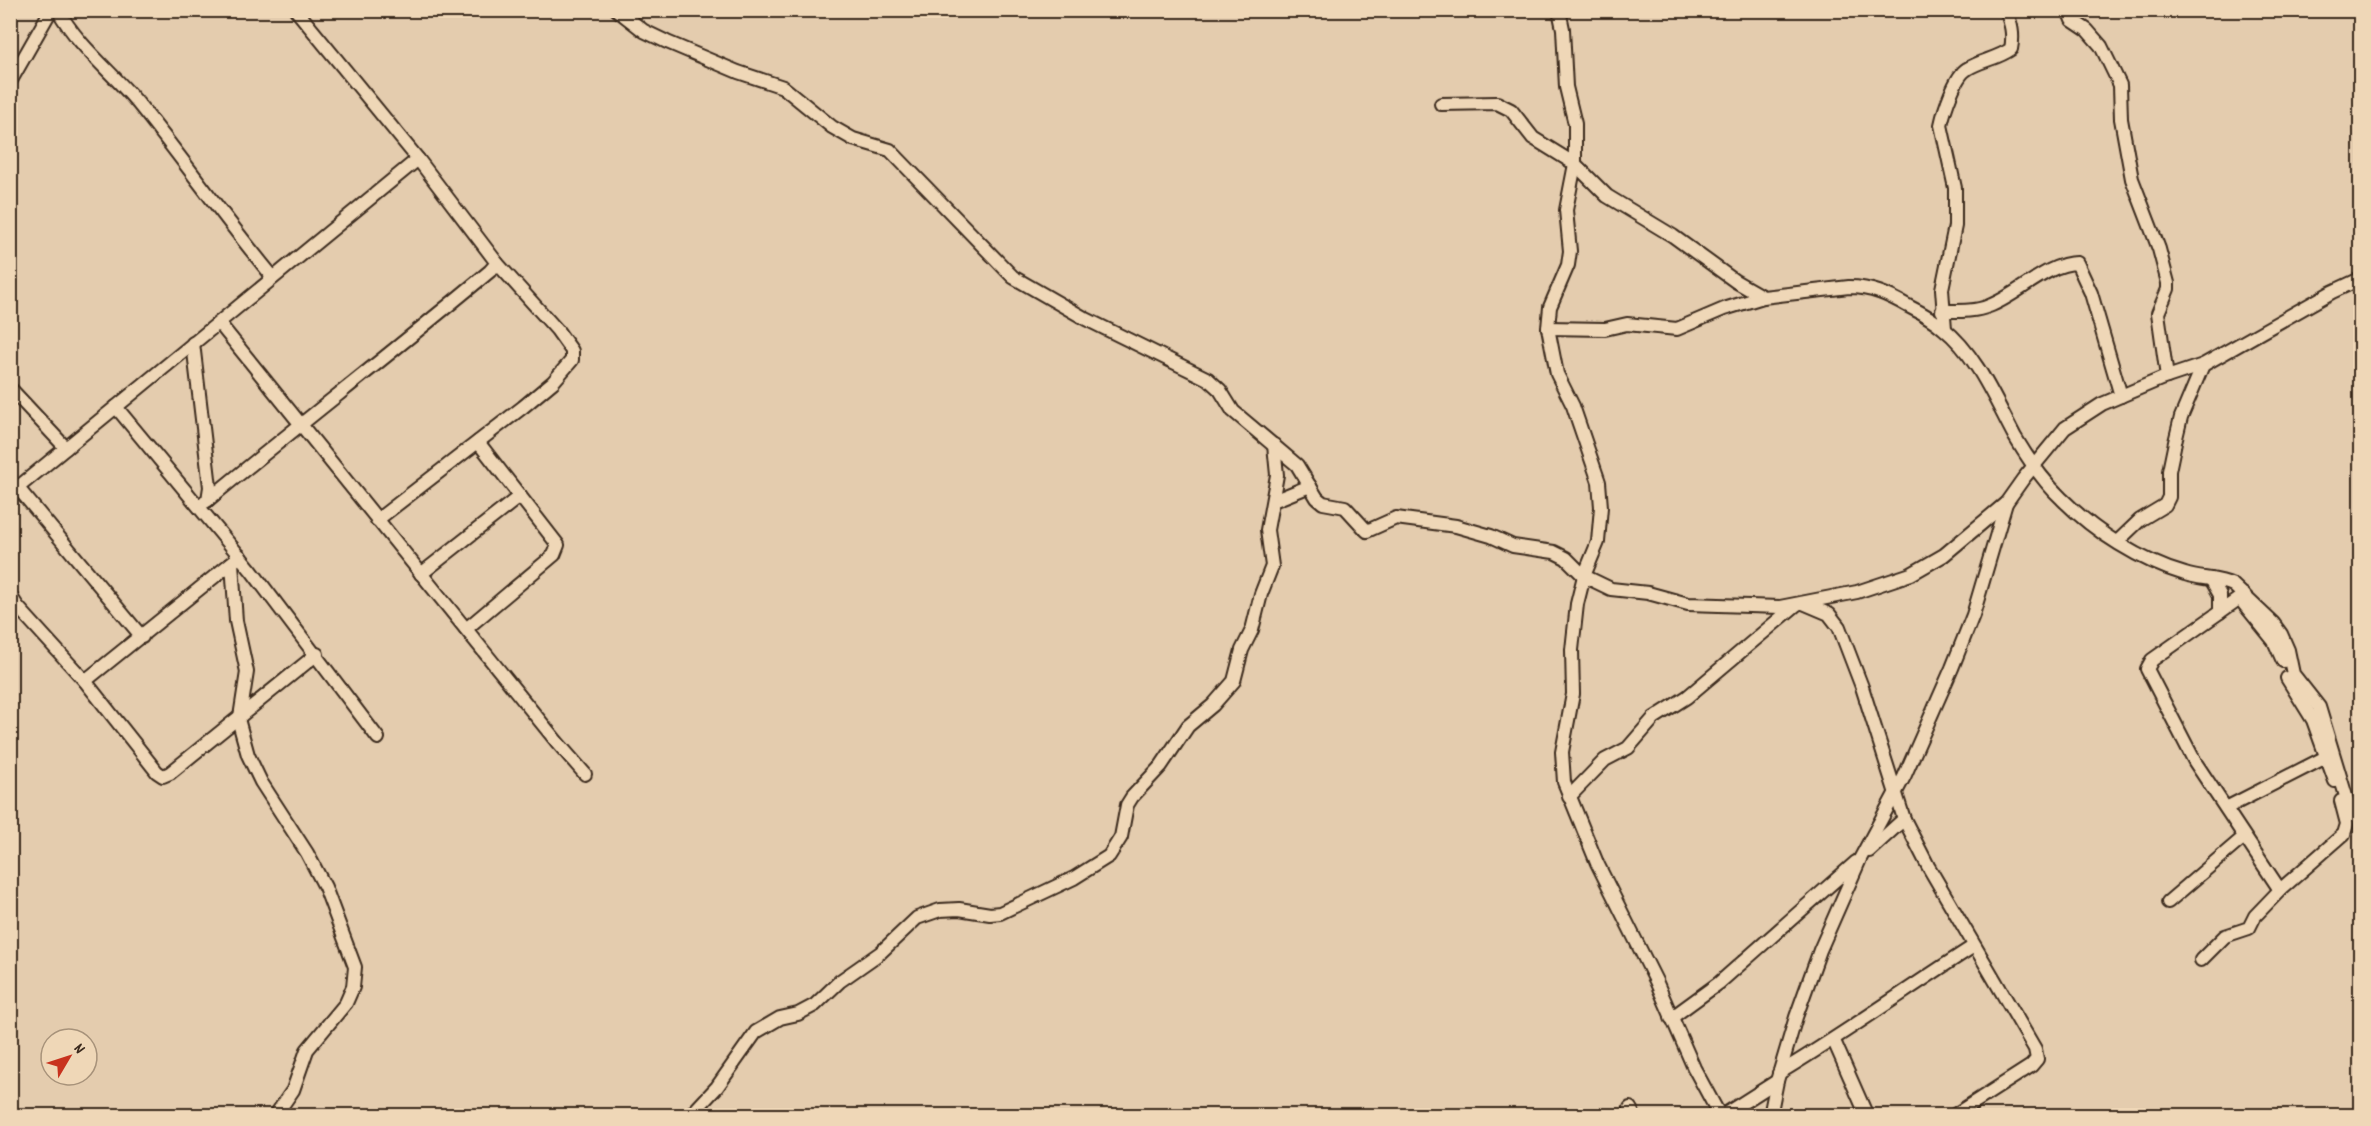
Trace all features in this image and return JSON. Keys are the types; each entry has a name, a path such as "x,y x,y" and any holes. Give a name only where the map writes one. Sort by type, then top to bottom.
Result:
{"street":[{"path":"10,82 51,10"},
{"path":"58,10 73,34 142,108 241,239 273,277"},
{"path":"296,10 418,159 497,263 557,330 572,351 572,360 553,382 377,520"},
{"path":"617,10 644,31 745,74 783,87 832,127 853,139 890,150 1013,277 1086,320 1208,379 1220,390 1233,411 1300,469 1320,501 1345,507 1355,521 1367,531 1396,518 1456,526 1491,536 1513,546 1554,552 1566,558 1584,576 1611,589 1648,593 1688,604 1780,607 1857,592 1926,567 1961,542 2006,503 2033,465 2065,428 2102,404 2203,365 2332,292 2361,279"},
{"path":"1559,10 1563,29 1566,87 1575,124 1575,164 1566,210 1570,251 1568,265 1550,307 1548,328 1557,374 1572,406 1599,482 1602,507 1600,530 1594,554 1584,576 1577,604 1572,650 1572,703 1562,752 1564,782 1598,863 1656,981 1694,1068 1721,1116 1834,1041 1894,997 1974,946"},
{"path":"1945,328 1942,289 1955,226 1955,188 1941,125 1942,118 1956,81 1962,72 2011,49 2012,28 2006,10"},
{"path":"2068,10 2072,20 2087,30 2101,46 2120,85 2121,119 2132,179 2159,249 2168,282 2158,313 2167,377"},
{"path":"1441,104 1497,103 1505,106 1533,138 1575,164 1608,196 1673,236 1735,281 1763,297"},
{"path":"142,637 14,491 418,159"},
{"path":"203,503 429,322 490,272 497,263"},
{"path":"1942,311 1988,307 2042,276 2077,263 2091,294 2121,396"},
{"path":"1548,328 1605,329 1627,324 1677,329 1724,309 1763,297 1862,287 1886,293 1945,328 1987,382 2015,437 2033,465 2062,499 2117,542 2163,567 2186,575 2226,581 2281,634 2288,650 2293,674 2319,707 2349,806 2361,820"},
{"path":"219,323 585,774"},
{"path":"193,343 210,487 203,503"},
{"path":"2117,542 2140,520 2165,505 2169,497 2169,471 2181,417 2203,365"},
{"path":"10,388 66,448"},
{"path":"116,407 203,503 236,560 317,654 378,738"},
{"path":"466,629 554,555 558,549 558,545 478,442"},
{"path":"690,1116 717,1087 756,1032 780,1018 798,1014 815,1005 840,981 880,953 917,918 940,910 959,909 990,914 1000,913 1074,878 1109,856 1121,837 1127,806 1132,797 1164,761 1184,732 1220,698 1237,676 1242,650 1252,630 1261,594 1272,566 1267,530 1277,469 1274,445"},
{"path":"1273,501 1310,486"},
{"path":"421,574 520,496"},
{"path":"1770,1116 1778,1077 1820,950 1860,859 1895,793 1967,631 2006,503"},
{"path":"85,681 236,560"},
{"path":"236,560 236,621 247,672 239,718 243,741 258,774 325,887 355,967 353,987 346,1003 307,1050 293,1090 274,1116"},
{"path":"2211,579 2220,595 2220,612"},
{"path":"2242,597 2152,660 2147,669 2195,762 2280,890"},
{"path":"2201,960 2225,936 2249,928 2259,910 2339,839 2347,829 2339,793 2310,714 2288,680 2278,648 2242,597"},
{"path":"14,600 85,681 157,772 163,776 170,773 317,654"},
{"path":"10,618 14,600"},
{"path":"1799,604 1829,614 1839,627 1862,687 1904,819 1928,866 2035,1049 2037,1059 2031,1066 1953,1116"},
{"path":"1569,797 1596,768 1628,747 1654,718 1687,697 1799,604"},
{"path":"2226,808 2326,757"},
{"path":"1671,1018 1719,983 1904,819"},
{"path":"2168,903 2244,837"},
{"path":"1834,1041 1868,1116"}]}
